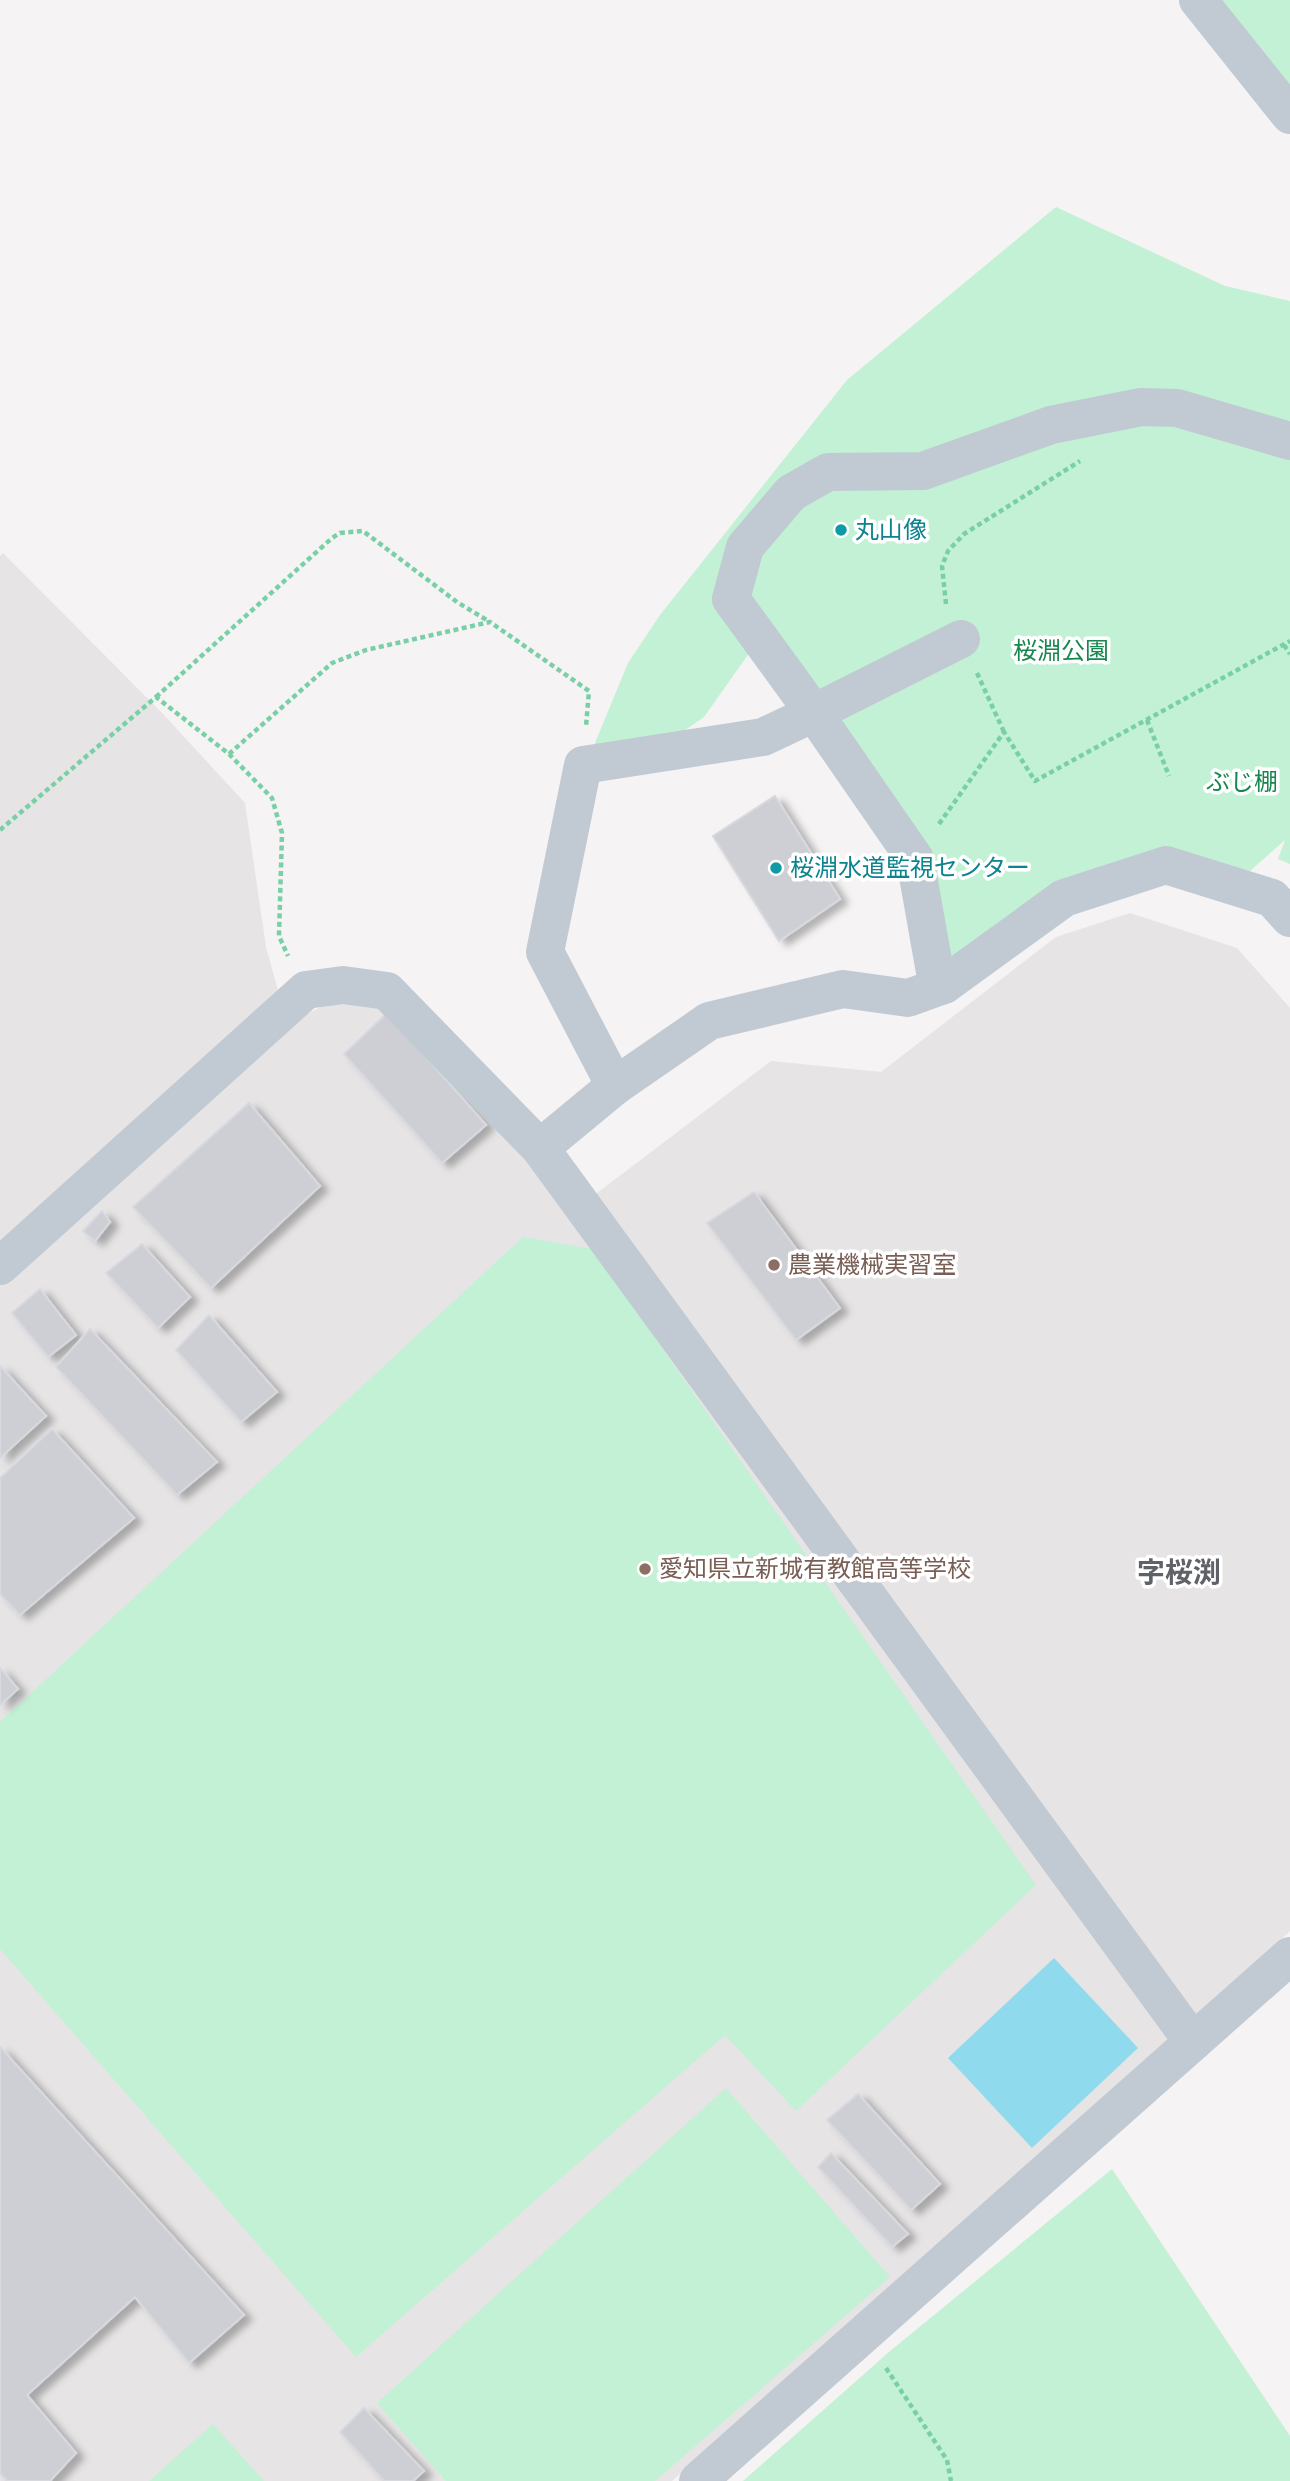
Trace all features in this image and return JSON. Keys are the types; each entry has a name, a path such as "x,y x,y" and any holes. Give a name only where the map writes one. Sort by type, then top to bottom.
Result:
{"street":[{"path":"1198,0 1290,115"},
{"path":"944,985 935,972 915,859 731,599 745,547 791,493 828,472 923,471 1051,425 1141,407 1177,408 1290,441"},
{"path":"615,1086 545,952 583,765 763,737 961,639"},
{"path":"540,1148 615,1086 709,1021 843,989 908,998 944,985 1064,898 1166,865 1272,898 1290,918"},
{"path":"0,1266 306,990 343,985 387,991 540,1148 1193,2042"},
{"path":"698,2481 1290,1956"}],"path":[{"path":"1087,457 964,534 948,551 942,566 947,608 1004,732 1035,781 1290,641"},
{"path":"0,830 340,533 363,531 457,602 589,691 583,765"},
{"path":"229,754 332,663 366,650 490,622"},
{"path":"1284,645 1290,654"},
{"path":"156,696 229,754 272,798 282,833 279,936 306,990"},
{"path":"1147,720 1169,776"},
{"path":"915,859 1004,732"},
{"path":"865,2335 947,2460 951,2481"}],"shaded area":[{"name":"愛知県立新城有教館高等学校","path":"3,553 164,715 245,803 266,947 287,1023 336,1000 379,1002 580,1206 771,1061 881,1072 1056,937 1130,913 1237,948 1290,1008 1290,1931 672,2481 0,2481 0,556"}],"green space":[{"path":"1216,0 1290,0 1290,96"},
{"name":"桜淵公園","path":"1056,207 1225,286 1290,301 1290,864 1278,859 1285,840 1250,871 1164,853 950,973 932,874 752,649 704,717 659,748 588,760 628,663 660,615 847,380"},
{"path":"523,1237 593,1249 1036,1885 796,2111 725,2035 356,2357 0,1949 0,1722"},
{"path":"726,2088 890,2277 655,2481 446,2481 377,2403"},
{"path":"1112,2169 1290,2436 1290,2481 743,2481 889,2352"},
{"path":"213,2424 264,2481 149,2481"}],"water":[{"path":"1054,1958 1138,2048 1032,2148 948,2058"}],"building":[{"name":"桜淵水道監視センター","path":"775,796 840,899 779,941 713,836"},
{"path":"387,1013 486,1125 442,1163 344,1054"},
{"path":"249,1103 320,1186 211,1288 133,1207"},
{"name":"農業機械実習室","path":"754,1192 840,1308 796,1340 707,1223"},
{"path":"102,1211 110,1222 95,1241 83,1231"},
{"path":"142,1244 190,1297 158,1328 106,1273"},
{"path":"40,1289 76,1335 48,1357 12,1313"},
{"path":"209,1315 277,1392 241,1422 176,1350"},
{"path":"90,1329 217,1462 177,1495 56,1367"},
{"path":"0,1366 46,1416 0,1458"},
{"path":"52,1429 134,1518 20,1615 0,1594 0,1478"},
{"path":"0,1668 18,1689 0,1705"},
{"path":"0,2047 244,2315 189,2363 135,2297 27,2395 76,2453 50,2481 7,2481 0,2473"},
{"path":"858,2094 940,2184 911,2210 827,2120"},
{"path":"831,2153 908,2234 892,2247 818,2167"},
{"path":"364,2408 424,2471 413,2481 384,2481 340,2432"}],"place":[{"name":"丸山像","path":"841,530"},
{"name":"桜淵水道監視センター","path":"776,868"},
{"name":"農業機械実習室","path":"774,1265"},
{"name":"愛知県立新城有教館高等学校","path":"645,1569"}],"district":[{"name":"字桜渕","path":"1179,1572"}],"park label":[{"name":"ぶじ棚","path":"1242,782"}]}
